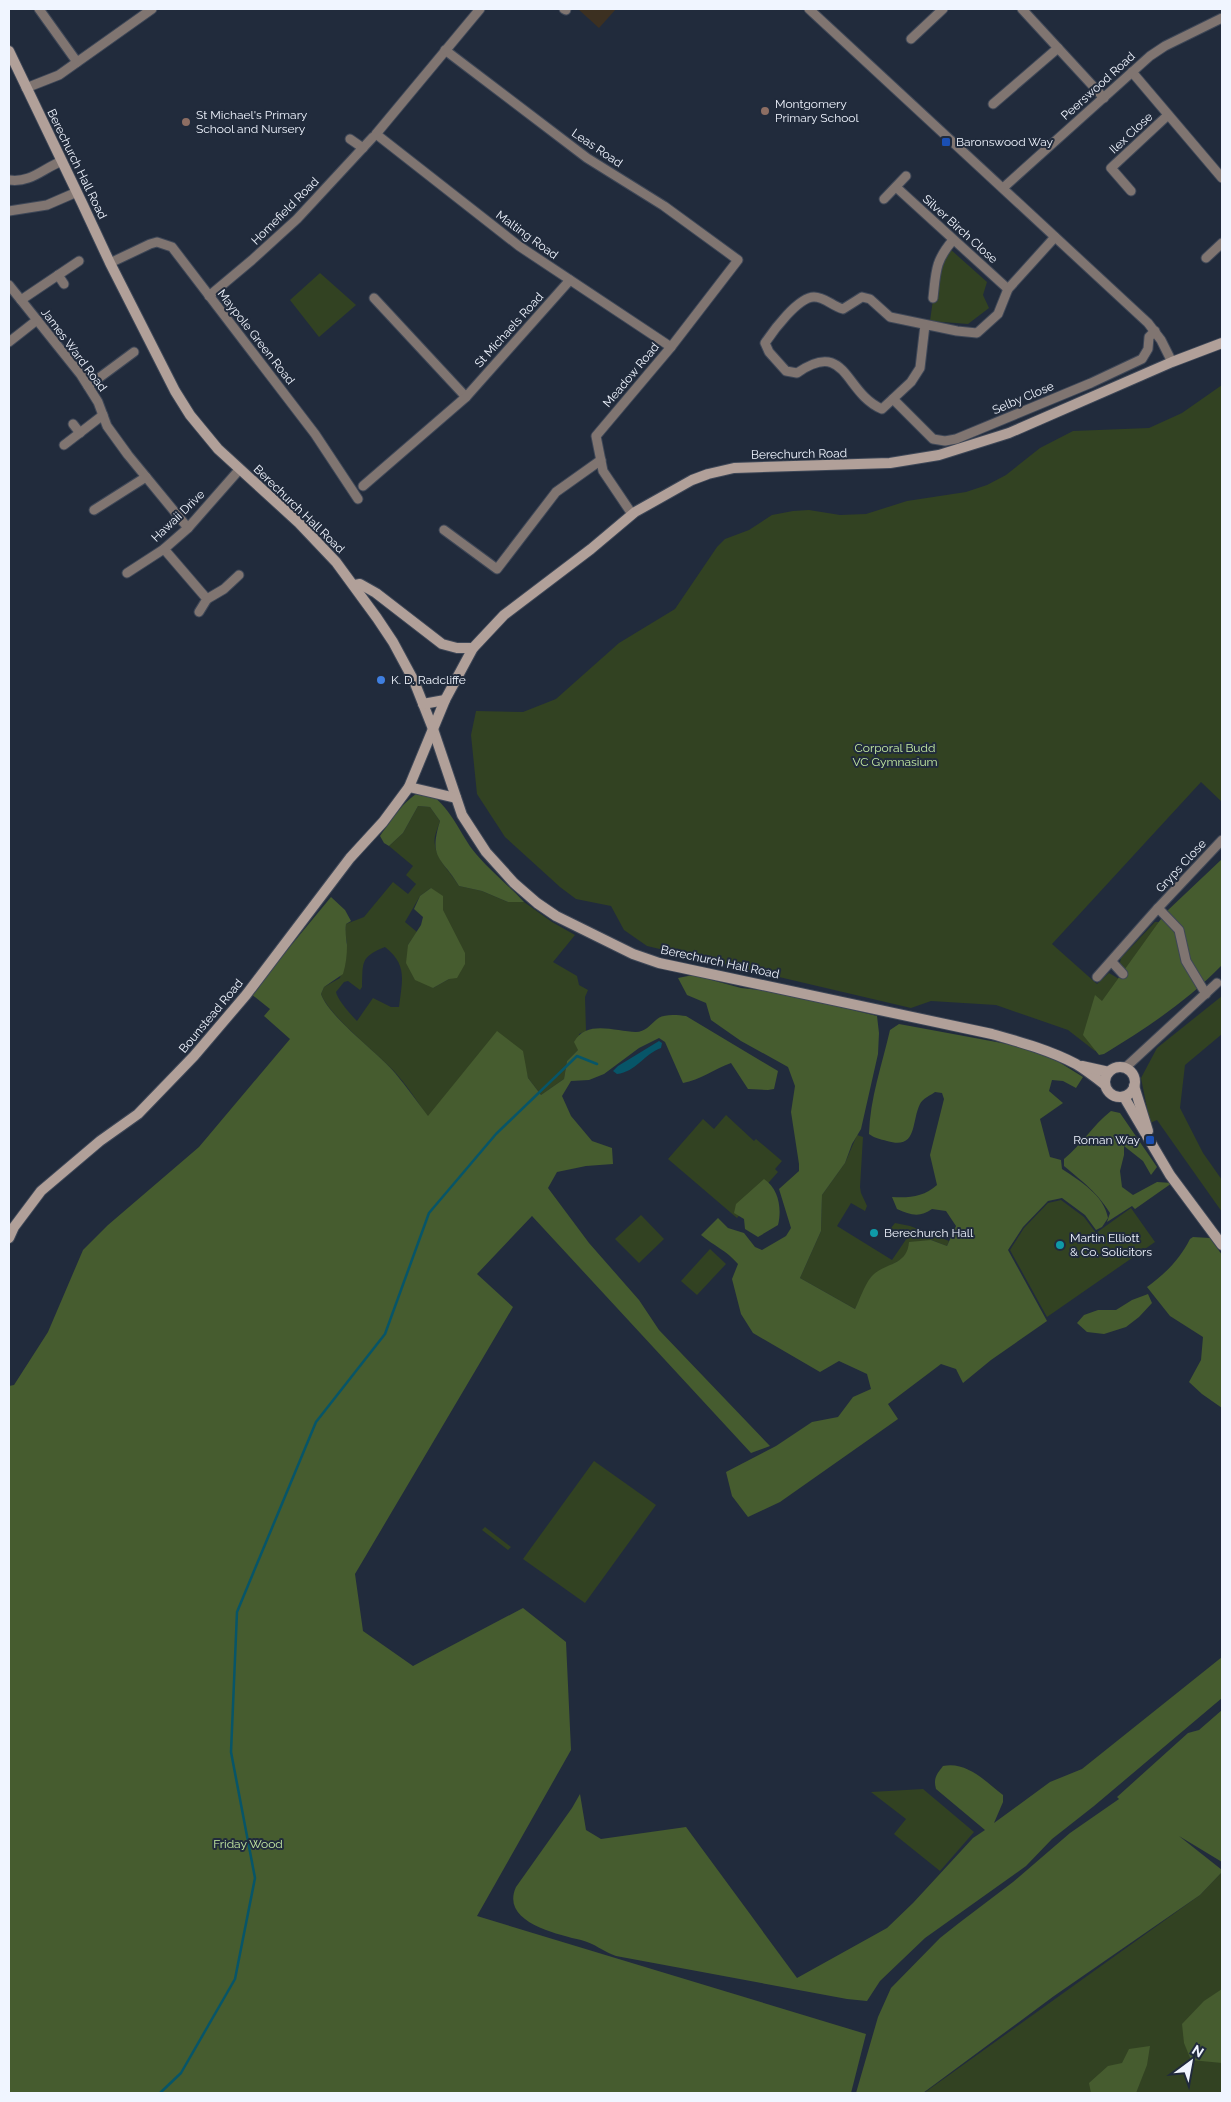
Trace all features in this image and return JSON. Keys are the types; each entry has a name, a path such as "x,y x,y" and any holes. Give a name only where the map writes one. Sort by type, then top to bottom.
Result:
{"street":[{"path":"39,9 77,62"},
{"path":"26,88 58,75 152,9"},
{"name":"Homefield Road","path":"209,296 297,219 374,136 480,9"},
{"path":"810,9 1155,331 1172,362"},
{"path":"911,39 943,9"},
{"path":"1022,9 1104,98"},
{"name":"Peerswood Road","path":"1003,188 1132,72 1165,46 1222,18"},
{"path":"993,104 1058,48"},
{"name":"Leas Road","path":"445,50 587,158 664,206 738,260"},
{"name":"Berechurch Hall Road","path":"9,51 110,263 175,391 204,433 239,470 314,538 355,585 393,642 414,680 462,814 486,852 514,883 537,903 556,916 633,954 666,965 992,1034 1037,1047 1077,1065 1104,1084"},
{"name":"Ilex Close","path":"1132,72 1222,178"},
{"name":"Ilex Close","path":"1131,191 1111,168 1168,115"},
{"name":"Malting Road","path":"374,136 519,246 670,347"},
{"path":"350,139 363,148"},
{"path":"9,180 26,180 62,160"},
{"path":"884,199 906,176"},
{"name":"Silver Birch Close","path":"896,187 1008,289"},
{"path":"9,212 47,205 77,192"},
{"path":"925,325 920,368 911,382 882,409 873,405 858,390 849,376 833,362 823,360 808,365 796,373 786,371 769,352 765,343 799,303 812,297 825,300 834,307 843,309 862,296 870,299 890,317 976,333 998,314 1008,289 1055,237"},
{"path":"933,298 937,265 953,240"},
{"name":"Maypole Green Road","path":"110,263 150,244 164,243 172,247 315,434 358,499"},
{"path":"1206,258 1222,243"},
{"name":"Meadow Road","path":"632,514 603,471 596,436 670,347 738,260"},
{"path":"21,300 79,261"},
{"path":"58,275 64,284"},
{"name":"St Michaels Road","path":"363,486 466,397 570,280"},
{"name":"James Ward Road","path":"9,285 88,386 98,402 107,426 188,528"},
{"path":"374,298 466,397"},
{"path":"9,342 37,320"},
{"name":"Selby Close","path":"893,400 933,439 945,441 956,439 1091,383 1142,359 1148,349 1149,337 1155,331"},
{"name":"Berechurch Road","path":"433,729 445,700 472,648 504,615 591,549 632,514 692,480 725,470 764,466 833,466 890,463 939,455 1009,433 1172,362 1222,343"},
{"path":"88,386 134,352"},
{"path":"64,445 103,415"},
{"path":"73,424 80,433"},
{"path":"444,530 498,569 556,492 601,460"},
{"name":"Hawaii Drive","path":"127,573 164,549 188,528 239,470"},
{"path":"94,510 146,477"},
{"path":"164,549 207,599"},
{"path":"199,612 207,599 224,589 239,575"},
{"path":"355,585 360,584 376,593 442,644 457,648 472,648"},
{"path":"423,704 445,700"},
{"name":"Bounstead Road","path":"9,1238 14,1226 41,1192 100,1141 138,1114 194,1056 246,995 350,858 383,822 409,787 433,729"},
{"path":"409,787 456,798"},
{"name":"Gryps Close","path":"1097,977 1222,840"},
{"name":"Gryps Close","path":"1158,908 1179,930 1186,961 1206,994"},
{"path":"1112,962 1123,974"},
{"path":"1126,1067 1217,983"},
{"name":"Berechurch Hall Road","path":"1077,1065 1108,1072"},
{"path":"1148,1137 1148,1128 1134,1086 1133,1073 1126,1067 1120,1066 1108,1072 1104,1084 1106,1088 1113,1094 1124,1097 1170,1175 1222,1245"},
{"path":"1124,1097 1132,1092 1134,1086"}],"shaded area":[{"path":"578,9 616,9 599,28"}],"green space":[{"path":"950,249 987,282 983,295 989,308 968,324 930,321 938,264"},
{"path":"320,273 356,305 319,337 290,300"},
{"name":"Corporal Budd VC Gymnasium","path":"1222,385 1222,802 1201,782 1052,944 1097,984 1109,973 1121,980 1119,967 1121,958 1155,922 1161,922 1108,1012 1095,1051 1068,1030 996,1005 931,1001 911,1008 647,946 624,930 611,906 576,899 560,887 505,837 477,794 471,735 476,711 523,712 556,699 619,643 675,609 717,547 725,539 749,530 772,515 809,510 840,515 866,514 907,501 966,492 987,485 1006,475 1040,448 1073,431 1149,428 1182,413"},
{"path":"422,791 438,800 451,816 472,849 524,902 508,902 482,891 459,886 442,863 436,851 440,821 430,807 418,806 403,833 389,846 384,843 380,836 404,804"},
{"path":"418,806 430,807 440,821 435,839 436,851 459,886 482,891 508,902 524,902 552,922 575,935 553,962 577,976 579,985 588,990 585,997 586,1031 579,1034 578,1050 567,1061 564,1079 541,1095 528,1078 525,1066 497,1032 428,1117 398,1075 342,1022 325,1002 321,994 324,987 340,978 347,943 346,924 364,917 393,882 408,894 416,884 406,875 413,866 389,846 403,833","holes":["431,888 449,979 433,988 408,945 417,932 405,922 420,896","385,947 397,960 402,974 399,1007 391,1007 373,998 357,1021 342,1003 336,992 344,982 348,981 360,990 362,987 364,961 371,954"]},
{"path":"1222,859 1222,965 1195,991 1151,1024 1104,1054 1099,1055 1083,1035 1095,995 1102,1001 1166,912"},
{"path":"431,888 443,896 443,910 465,953 465,964 457,978 449,979 433,988 415,980 406,963 408,945 421,925 423,917 414,909 420,896"},
{"name":"Friday Wood","path":"331,897 345,910 351,921 346,924 347,952 343,974 324,987 321,994 333,1013 343,1024 395,1073 428,1116 497,1031 523,1051 528,1078 541,1095 564,1079 567,1061 578,1050 574,1042 586,1031 602,1028 639,1032 666,1015 686,1016 778,1071 774,1089 768,1090 748,1089 731,1063 683,1083 665,1042 659,1038 639,1048 604,1074 589,1080 571,1081 562,1096 571,1116 592,1141 612,1148 613,1164 586,1166 557,1172 548,1188 589,1243 639,1300 659,1330 770,1446 751,1453 532,1216 477,1274 513,1307 355,1574 363,1631 413,1666 523,1608 566,1642 571,1750 477,1916 866,2034 851,2093 9,2093 9,1386 14,1385 48,1332 83,1250 108,1225 199,1147 290,1039 264,1016 270,1009 251,994"},
{"path":"693,975 741,988 779,992 877,1016 879,1033 878,1054 861,1129 852,1144 845,1163 822,1195 821,1231 800,1278 855,1309 871,1277 876,1272 900,1260 907,1250 909,1242 931,1240 947,1246 956,1226 946,1211 932,1209 919,1215 911,1214 897,1209 892,1197 916,1196 927,1192 937,1185 930,1155 944,1099 942,1093 935,1092 921,1102 912,1133 904,1142 887,1141 869,1134 874,1095 890,1030 899,1024 1018,1046 1054,1059 1083,1077 1076,1088 1063,1081 1052,1080 1049,1091 1063,1103 1040,1119 1050,1157 1061,1160 1062,1169 1090,1189 1102,1202 1108,1218 1102,1227 1096,1230 1085,1215 1062,1198 1048,1201 1023,1227 1008,1250 1047,1321 991,1360 963,1383 956,1369 941,1364 888,1404 898,1419 780,1502 748,1517 732,1496 726,1472 776,1446 812,1422 838,1417 853,1397 871,1389 867,1374 839,1361 820,1372 753,1333 741,1314 732,1279 738,1264 729,1255 701,1235 718,1218 728,1228 744,1233 755,1247 762,1250 786,1236 791,1228 779,1189 799,1171 799,1164 791,1112 795,1086 788,1067 741,1041 711,1020 706,1003 687,995 678,978"},
{"path":"1222,996 1222,1034 1185,1065 1180,1108 1203,1153 1222,1180 1222,1212 1157,1120 1150,1123 1141,1078 1157,1048"},
{"path":"1111,1111 1120,1113 1157,1167 1151,1175 1143,1161 1124,1146 1120,1171 1122,1187 1133,1195 1157,1182 1172,1183 1135,1209 1132,1206 1107,1222 1110,1213 1105,1205 1064,1166 1064,1159"},
{"path":"726,1115 754,1141 756,1139 782,1161 775,1169 778,1172 737,1218 668,1159 703,1119 714,1129"},
{"path":"857,1135 863,1137 860,1187 867,1206 865,1211 851,1203 837,1226 892,1260 907,1238 891,1228 895,1223 910,1226 949,1241 947,1246 931,1240 908,1251 902,1259 871,1277 855,1309 800,1278 821,1231 822,1195 845,1163"},
{"path":"764,1179 776,1194 780,1212 778,1225 758,1237 745,1229 744,1219 734,1213 736,1204"},
{"path":"1061,1200 1084,1217 1096,1233 1131,1208 1155,1242 1047,1317 1010,1250 1024,1228 1048,1203"},
{"path":"641,1215 664,1239 639,1263 615,1239"},
{"path":"1193,1237 1210,1238 1222,1255 1222,1408 1189,1382 1201,1360 1203,1337 1170,1316 1147,1287 1172,1266"},
{"path":"710,1249 726,1264 697,1295 681,1281"},
{"path":"1148,1294 1152,1303 1126,1327 1104,1334 1087,1332 1077,1323 1084,1315 1098,1310 1116,1310 1132,1300"},
{"path":"594,1461 656,1505 585,1603 523,1559"},
{"path":"485,1527 511,1547 508,1550 482,1530"},
{"path":"1222,1657 1222,1698 1052,1839 1026,1866 925,1938 880,1981 867,2001 847,1999 616,1956 586,1941 546,1930 523,1918 516,1909 513,1899 516,1887 580,1794 586,1830 601,1839 686,1827 797,1978 887,1928 913,1903 973,1838 985,1830 936,1789 935,1779 943,1766 952,1765 968,1770 1003,1795 1003,1802 994,1823 1050,1782 1082,1769"},
{"path":"1222,1710 1222,1862 1179,1836 1222,1870 1222,1872 1200,1895 1054,1996 923,2093 856,2093 878,2017 891,1988 940,1938 1013,1882 1070,1833 1119,1799 1117,1797 1188,1733 1199,1730"},
{"path":"923,1789 974,1832 940,1871 894,1834 906,1819 871,1792"},
{"path":"1222,1872 1222,2093 924,2093 1200,1895"},
{"path":"1222,1989 1222,2063 1191,2060 1184,2043 1182,2024 1204,2001"},
{"path":"1150,2046 1147,2065 1136,2093 1091,2093 1089,2083 1108,2066 1122,2063 1129,2049"}],"water":[{"path":"659,1041 662,1043 661,1048 630,1070 617,1074 613,1071 618,1066"}],"waterway":[{"path":"160,2093 181,2073 235,1979 255,1878 231,1752 237,1612 316,1422 385,1334 429,1213 496,1134 577,1056 597,1064"}],"place":[{"name":"Montgomery Primary School","path":"765,111"},
{"name":"St Michael's Primary School and Nursery","path":"186,122"},
{"name":"Baronswood Way","path":"946,142"},
{"name":"K. D. Radcliffe","path":"381,680"},
{"name":"Roman Way","path":"1150,1140"},
{"name":"Berechurch Hall","path":"874,1233"},
{"name":"Martin Elliott & Co. Solicitors","path":"1060,1245"}]}
